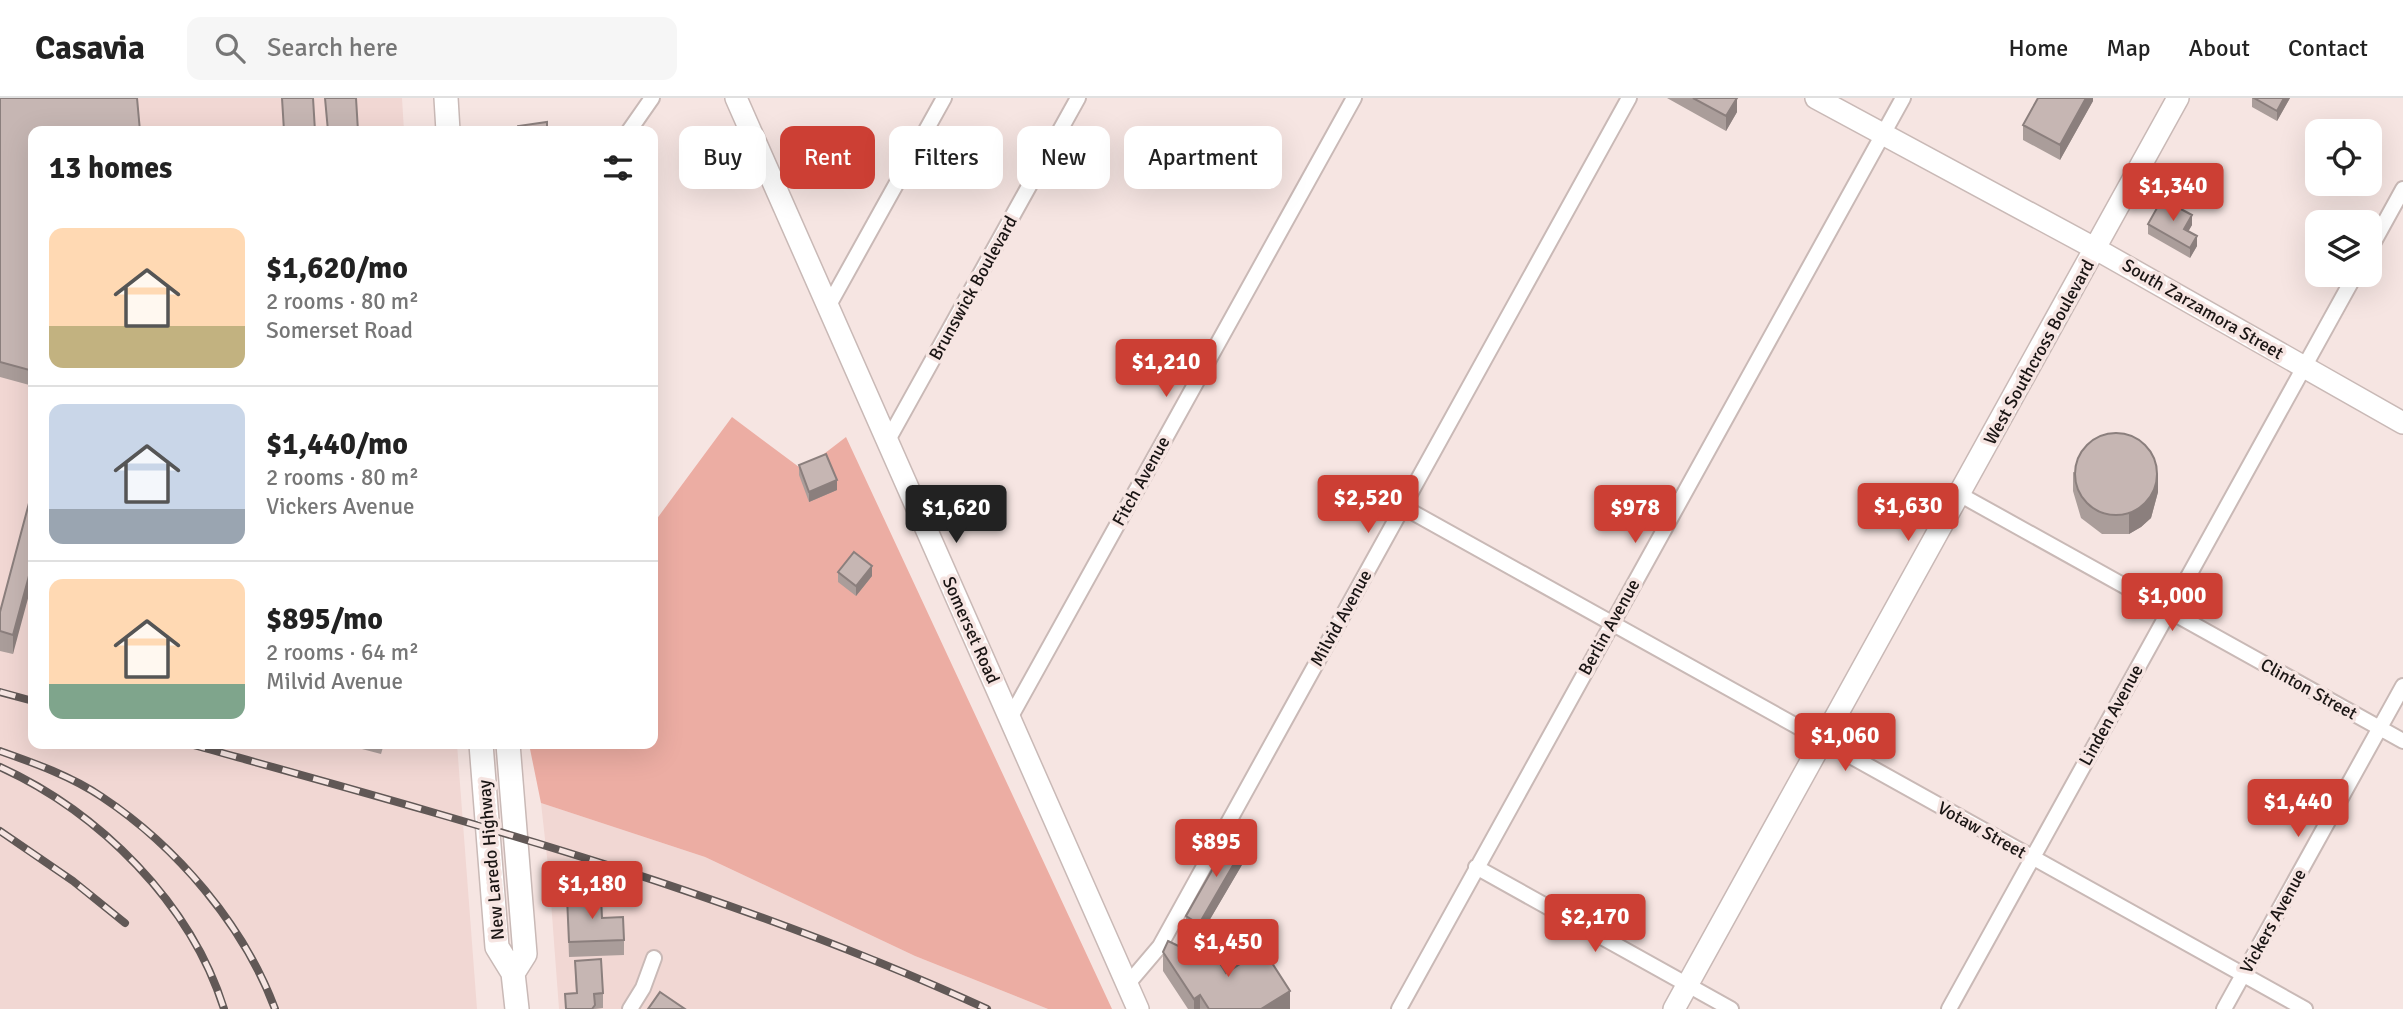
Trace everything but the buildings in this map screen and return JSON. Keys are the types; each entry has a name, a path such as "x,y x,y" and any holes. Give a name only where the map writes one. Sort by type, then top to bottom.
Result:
{"main road":[{"path":"446,98 448,126"},
{"name":"Somerset Road","path":"736,98 1138,1009"},
{"name":"South Zarzamora Street","path":"1816,98 2096,249 2403,423"},
{"name":"West Southcross Boulevard","path":"1674,1009 2178,98"},
{"name":"New Laredo Highway","path":"481,749 497,947 513,973 517,1009"},
{"name":"New Laredo Highway","path":"508,749 525,954 513,973"}],"street":[{"path":"632,126 652,98"},
{"path":"829,305 944,98"},
{"name":"Brunswick Boulevard","path":"888,440 1079,98"},
{"name":"Fitch Avenue","path":"1010,718 1354,98"},
{"name":"Milvid Avenue","path":"1126,986 1160,946 1629,98"},
{"name":"Berlin Avenue","path":"1399,1009 1903,98"},
{"path":"2382,227 2403,189"},
{"name":"Linden Avenue","path":"1948,1009 2348,287"},
{"name":"Clinton Street","path":"1959,494 2403,741"},
{"name":"Votaw Street","path":"1403,507 2305,1009"},
{"name":"Vickers Avenue","path":"2224,1009 2403,686"},
{"path":"1476,867 1731,1009"},
{"path":"630,1009 643,988 654,958"}],"shaded area":[{"path":"0,98 402,98 404,126 28,126 28,749 457,749 477,1009 0,1009"},
{"path":"732,417 803,470 846,437 1112,1009 1048,1009 915,956 705,857 541,803 530,749 658,749 658,517"},
{"path":"541,803 705,857 915,956 1048,1009 559,1009"}],"railway":[{"path":"0,692 28,700"},
{"path":"208,749 493,830 694,894 891,967 987,1009"},
{"path":"0,751 90,789 156,839 205,890 226,918 262,978 275,1009"},
{"path":"0,767 37,786 72,809 106,835 137,865 165,898 189,933 209,970 224,1009"},
{"path":"0,831 73,881 125,923"}]}
